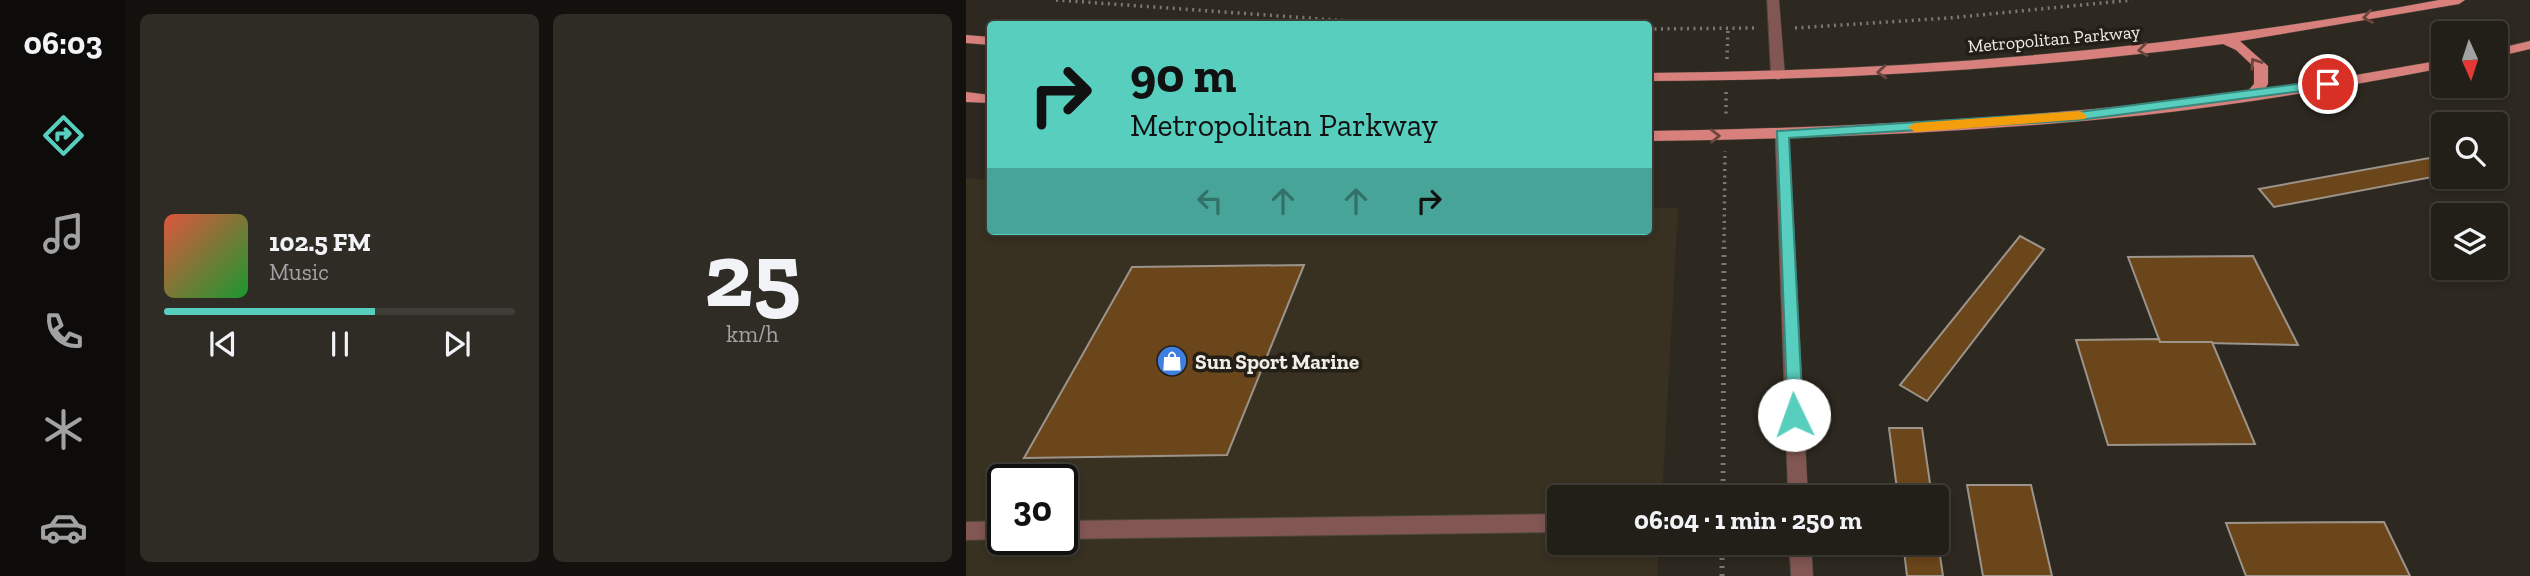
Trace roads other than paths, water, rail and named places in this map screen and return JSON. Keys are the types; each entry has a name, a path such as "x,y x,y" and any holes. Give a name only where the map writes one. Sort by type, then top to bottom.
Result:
{"main road":[{"name":"Metropolitan Parkway","path":"1652,77 1778,76 2045,60 2226,40 2459,0"},
{"path":"966,40 987,41"},
{"path":"2226,40 2241,47 2261,66 2261,84 2252,96"},
{"path":"2508,50 2530,45"},
{"path":"1652,136 1782,134 2000,123 2252,96 2431,66"},
{"path":"966,97 987,99"}],"street":[{"path":"1773,0 1778,76"},
{"path":"1782,134 1797,485"},
{"path":"1801,555 1802,576"}],"lane":[{"path":"1078,530 1547,523"},
{"path":"966,531 987,530"}],"place":[{"name":"Sun Sport Marine","path":"1172,361"}]}
